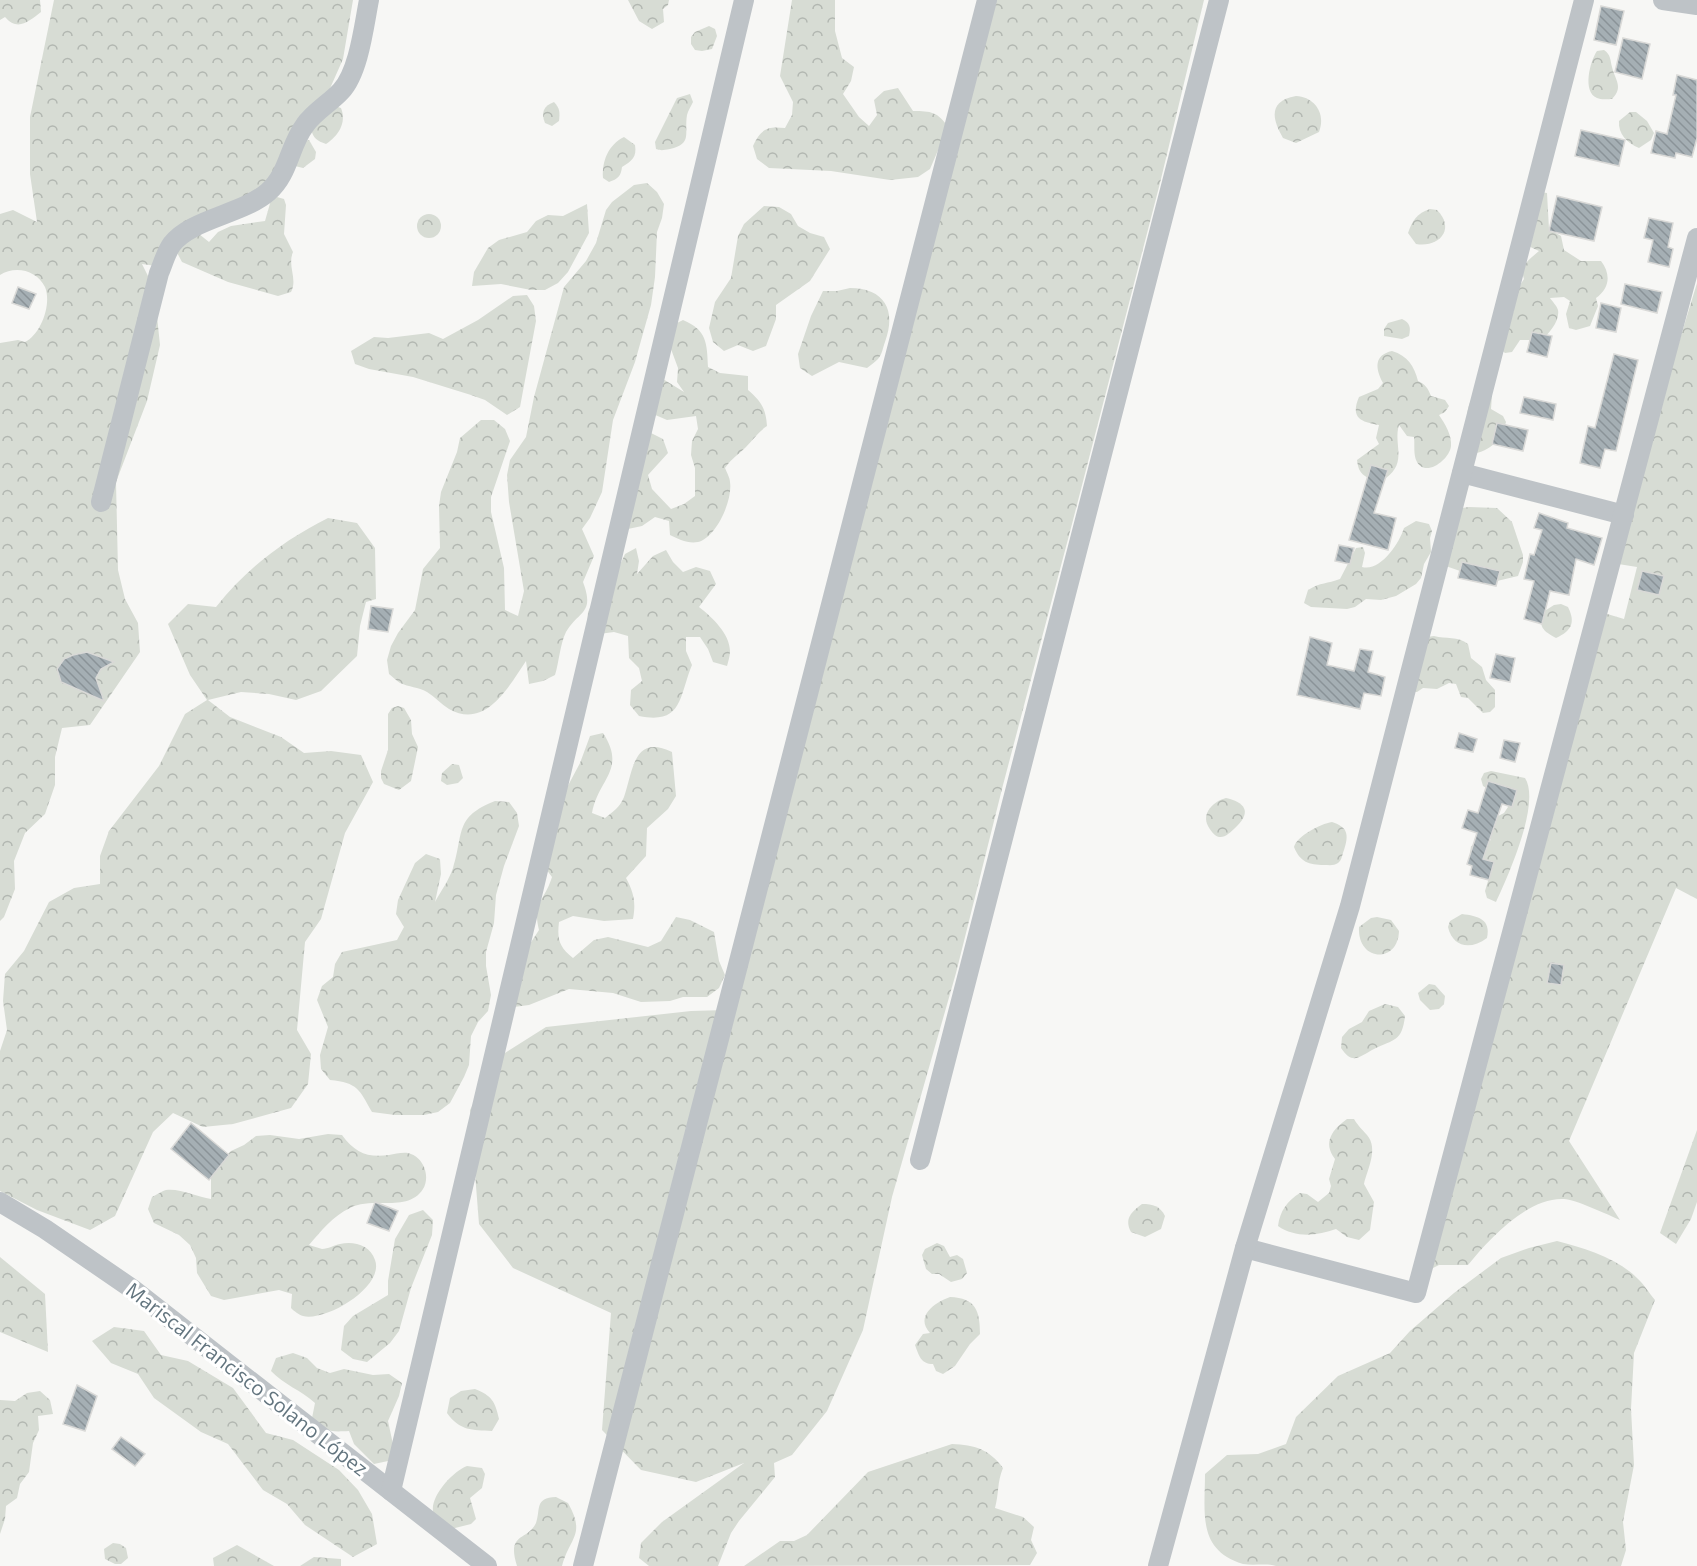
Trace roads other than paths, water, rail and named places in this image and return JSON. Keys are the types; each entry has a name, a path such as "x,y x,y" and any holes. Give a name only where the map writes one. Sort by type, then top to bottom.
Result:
{"street":[{"path":"101,502 159,273 173,243 194,227 251,204 268,192 282,176 305,124 344,89 358,58 369,0"},
{"path":"391,1491 744,0"},
{"path":"583,1566 987,0"},
{"path":"920,1160 1219,0"},
{"path":"1158,1566 1245,1248 1350,906 1584,0"},
{"path":"1662,0 1697,5"},
{"path":"1245,1248 1416,1293 1697,238"},
{"path":"1462,473 1624,515"},
{"name":"Mariscal Francisco Solano López","path":"0,1202 45,1229 131,1288 487,1566"}]}
